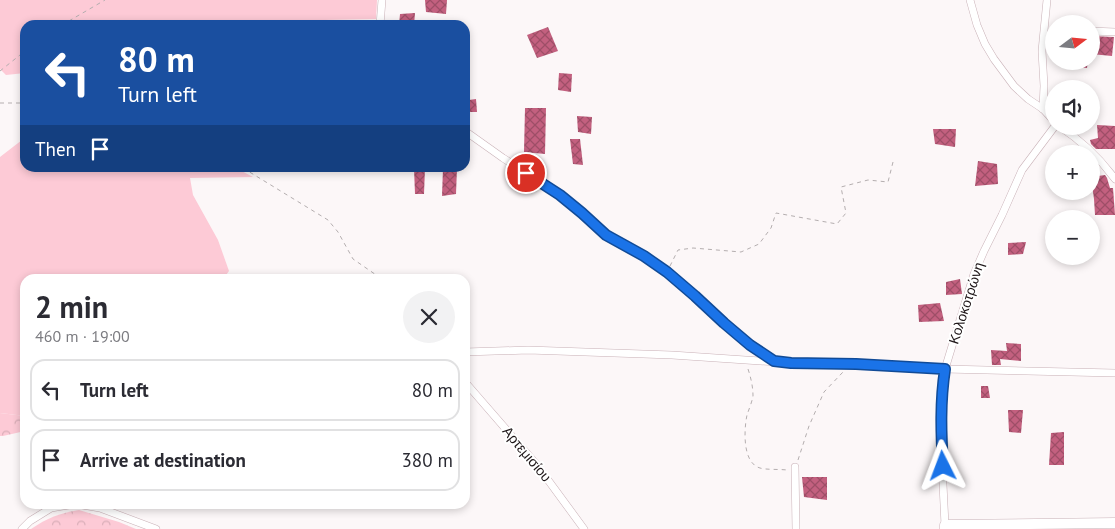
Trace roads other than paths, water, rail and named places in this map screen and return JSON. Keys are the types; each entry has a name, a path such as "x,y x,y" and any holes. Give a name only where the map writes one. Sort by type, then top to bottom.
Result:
{"street":[{"path":"380,20 382,0"},
{"path":"970,0 977,25 994,59 1014,86 1043,109"},
{"path":"1046,15 1047,0"},
{"path":"1043,109 1042,51 1045,28"},
{"path":"1100,31 1115,32"},
{"path":"470,135 560,195 606,235 644,256 667,272 743,340 774,361"},
{"name":"Κολοκοτρώνη","path":"945,527 940,423 945,369 974,274 984,251 1022,170 1048,135"},
{"path":"1074,135 1102,161 1115,179"},
{"path":"470,352 528,350 672,355 791,363 1115,373"},
{"name":"Αρτεμισίου","path":"470,388 537,466 584,529"},
{"path":"796,467 796,529"},
{"path":"22,529 30,521 49,509"},
{"path":"103,509 156,529"},
{"path":"945,527 1115,523"}]}
